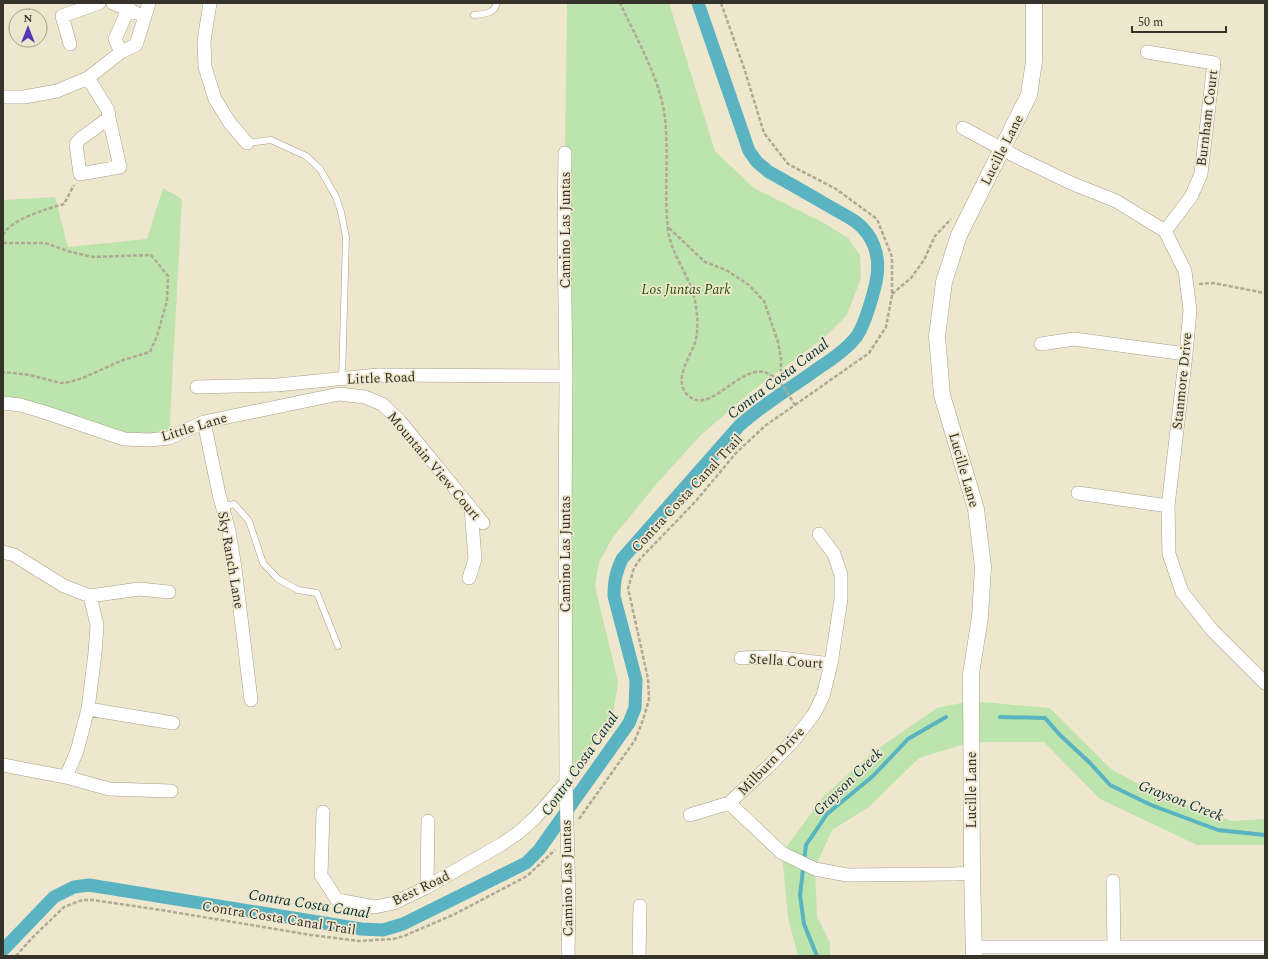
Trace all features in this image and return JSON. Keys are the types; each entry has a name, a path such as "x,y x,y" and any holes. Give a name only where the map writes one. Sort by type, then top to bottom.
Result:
{"street":[{"path":"70,44 62,16 99,3"},
{"path":"113,3 128,6 145,16"},
{"path":"3,97 24,97 57,91 88,78 121,52 136,45 149,3"},
{"path":"210,3 204,42 205,66 215,99 230,123 247,143"},
{"name":"Lucille Lane","path":"974,952 971,674 980,617 983,567 976,509 942,395 937,336 944,282 959,235 1029,96 1034,61 1034,3"},
{"path":"121,52 116,39 128,6"},
{"name":"Burnham Court","path":"1147,52 1214,63 1201,174 1191,197 1165,231"},
{"path":"88,78 108,110 120,167 80,174 76,144 80,139 109,118"},
{"path":"963,128 1019,158 1071,183 1116,201 1165,231"},
{"name":"Camino Las Juntas","path":"565,153 564,231 566,376 564,524 566,789 569,905 568,956"},
{"name":"Stanmore Drive","path":"1165,231 1185,271 1190,310 1168,506 1169,554 1182,592 1212,630 1263,677"},
{"path":"1041,344 1074,339 1186,354"},
{"name":"Little Road","path":"196,388 277,385 378,375 566,376"},
{"name":"Little Lane","path":"3,403 20,405 41,411 124,439 149,440 169,438 204,422 339,394 364,397"},
{"name":"Mountain View Court","path":"364,397 382,404 398,420 483,523"},
{"name":"Sky Ranch Lane","path":"204,422 222,507 229,531 251,700"},
{"path":"1078,493 1168,506"},
{"path":"469,578 475,559 471,508"},
{"name":"Milburn Drive","path":"819,534 834,554 841,575 841,600 831,664 824,696 814,714 793,741 729,803 782,853 815,869 847,875 972,873"},
{"path":"3,552 14,555 64,586 90,596 139,589 169,592"},
{"path":"66,778 77,751 88,709 97,625 90,596"},
{"name":"Stella Court","path":"741,658 773,657 831,664"},
{"path":"88,709 173,723"},
{"path":"3,765 66,778 108,789 171,791"},
{"name":"Best Road","path":"323,812 321,875 337,900 375,906 394,903 427,887 502,844 518,833 566,789"},
{"path":"690,815 729,803"},
{"path":"427,887 428,821"},
{"path":"1113,881 1114,947"},
{"path":"639,956 640,906"},
{"path":"974,952 1114,947 1265,947"}],"lane":[{"path":"474,15 490,13 496,8 497,3"},
{"path":"247,143 271,140 306,156 320,169 336,197 341,212 346,237 342,379"},
{"path":"222,507 234,504 249,521 262,563 278,579 298,590 317,593 338,646"}],"path":[{"path":"620,3 654,76 665,117 668,228 672,248 694,294 696,306 696,337 683,373 683,386 685,391 694,399 707,399 715,396 749,373 757,371 770,374 782,385 795,405"},
{"name":"Contra Costa Canal Trail","path":"16,956 64,907 87,900 161,910 324,937 359,941 393,939 404,936 455,914 527,876 545,861 567,833 635,740 643,720 648,699 648,679 628,588 634,568 640,559 695,502 736,453 766,425 869,353 886,327 892,295 892,257 877,219 836,189 788,164 764,133 744,68 721,3"},
{"path":"3,235 5,231 21,220 41,210 64,204 80,174"},
{"path":"892,295 911,278 924,260 934,236 953,217"},
{"path":"668,228 705,262 726,270 749,285 764,301 778,342 781,358 782,385"},
{"path":"3,243 45,243 71,252 93,257 151,255 168,276 167,301 157,336 150,352 123,360 70,382 60,383 30,375 3,372"},
{"path":"1187,288 1204,283 1213,283 1265,293"}],"green space":[{"name":"Los Juntas Park","path":"567,3 669,3 715,151 754,188 824,223 848,238 860,255 861,278 847,315 824,338 753,390 701,435 659,481 613,537 599,562 595,586 618,682 613,715 566,783 565,153"},
{"path":"163,188 182,199 169,438 149,440 3,403 3,200 55,197 68,247 147,239"},
{"path":"971,701 1050,708 1111,769 1157,794 1232,821 1265,819 1265,845 1197,845 1100,799 1044,742 971,742 919,758 869,807 832,830 815,868 817,916 830,943 830,956 798,956 788,918 782,853 823,797 872,753 937,708"}],"waterway":[{"name":"Contra Costa Canal","path":"3,950 54,897 74,887 89,885 361,929 383,930 403,924 526,863 539,850 629,723 635,708 636,680 614,596 614,586 618,568 622,559 739,426 768,402 835,357 853,341 863,324 876,282 878,268 876,253 871,239 862,227 856,222 769,172 757,162 749,151 698,3"},
{"name":"Grayson Creek","path":"817,956 804,924 800,895 806,845 827,814 873,776 908,739 946,717"},
{"name":"Grayson Creek","path":"1000,717 1045,718 1110,785 1151,805 1218,830 1265,835"}]}
